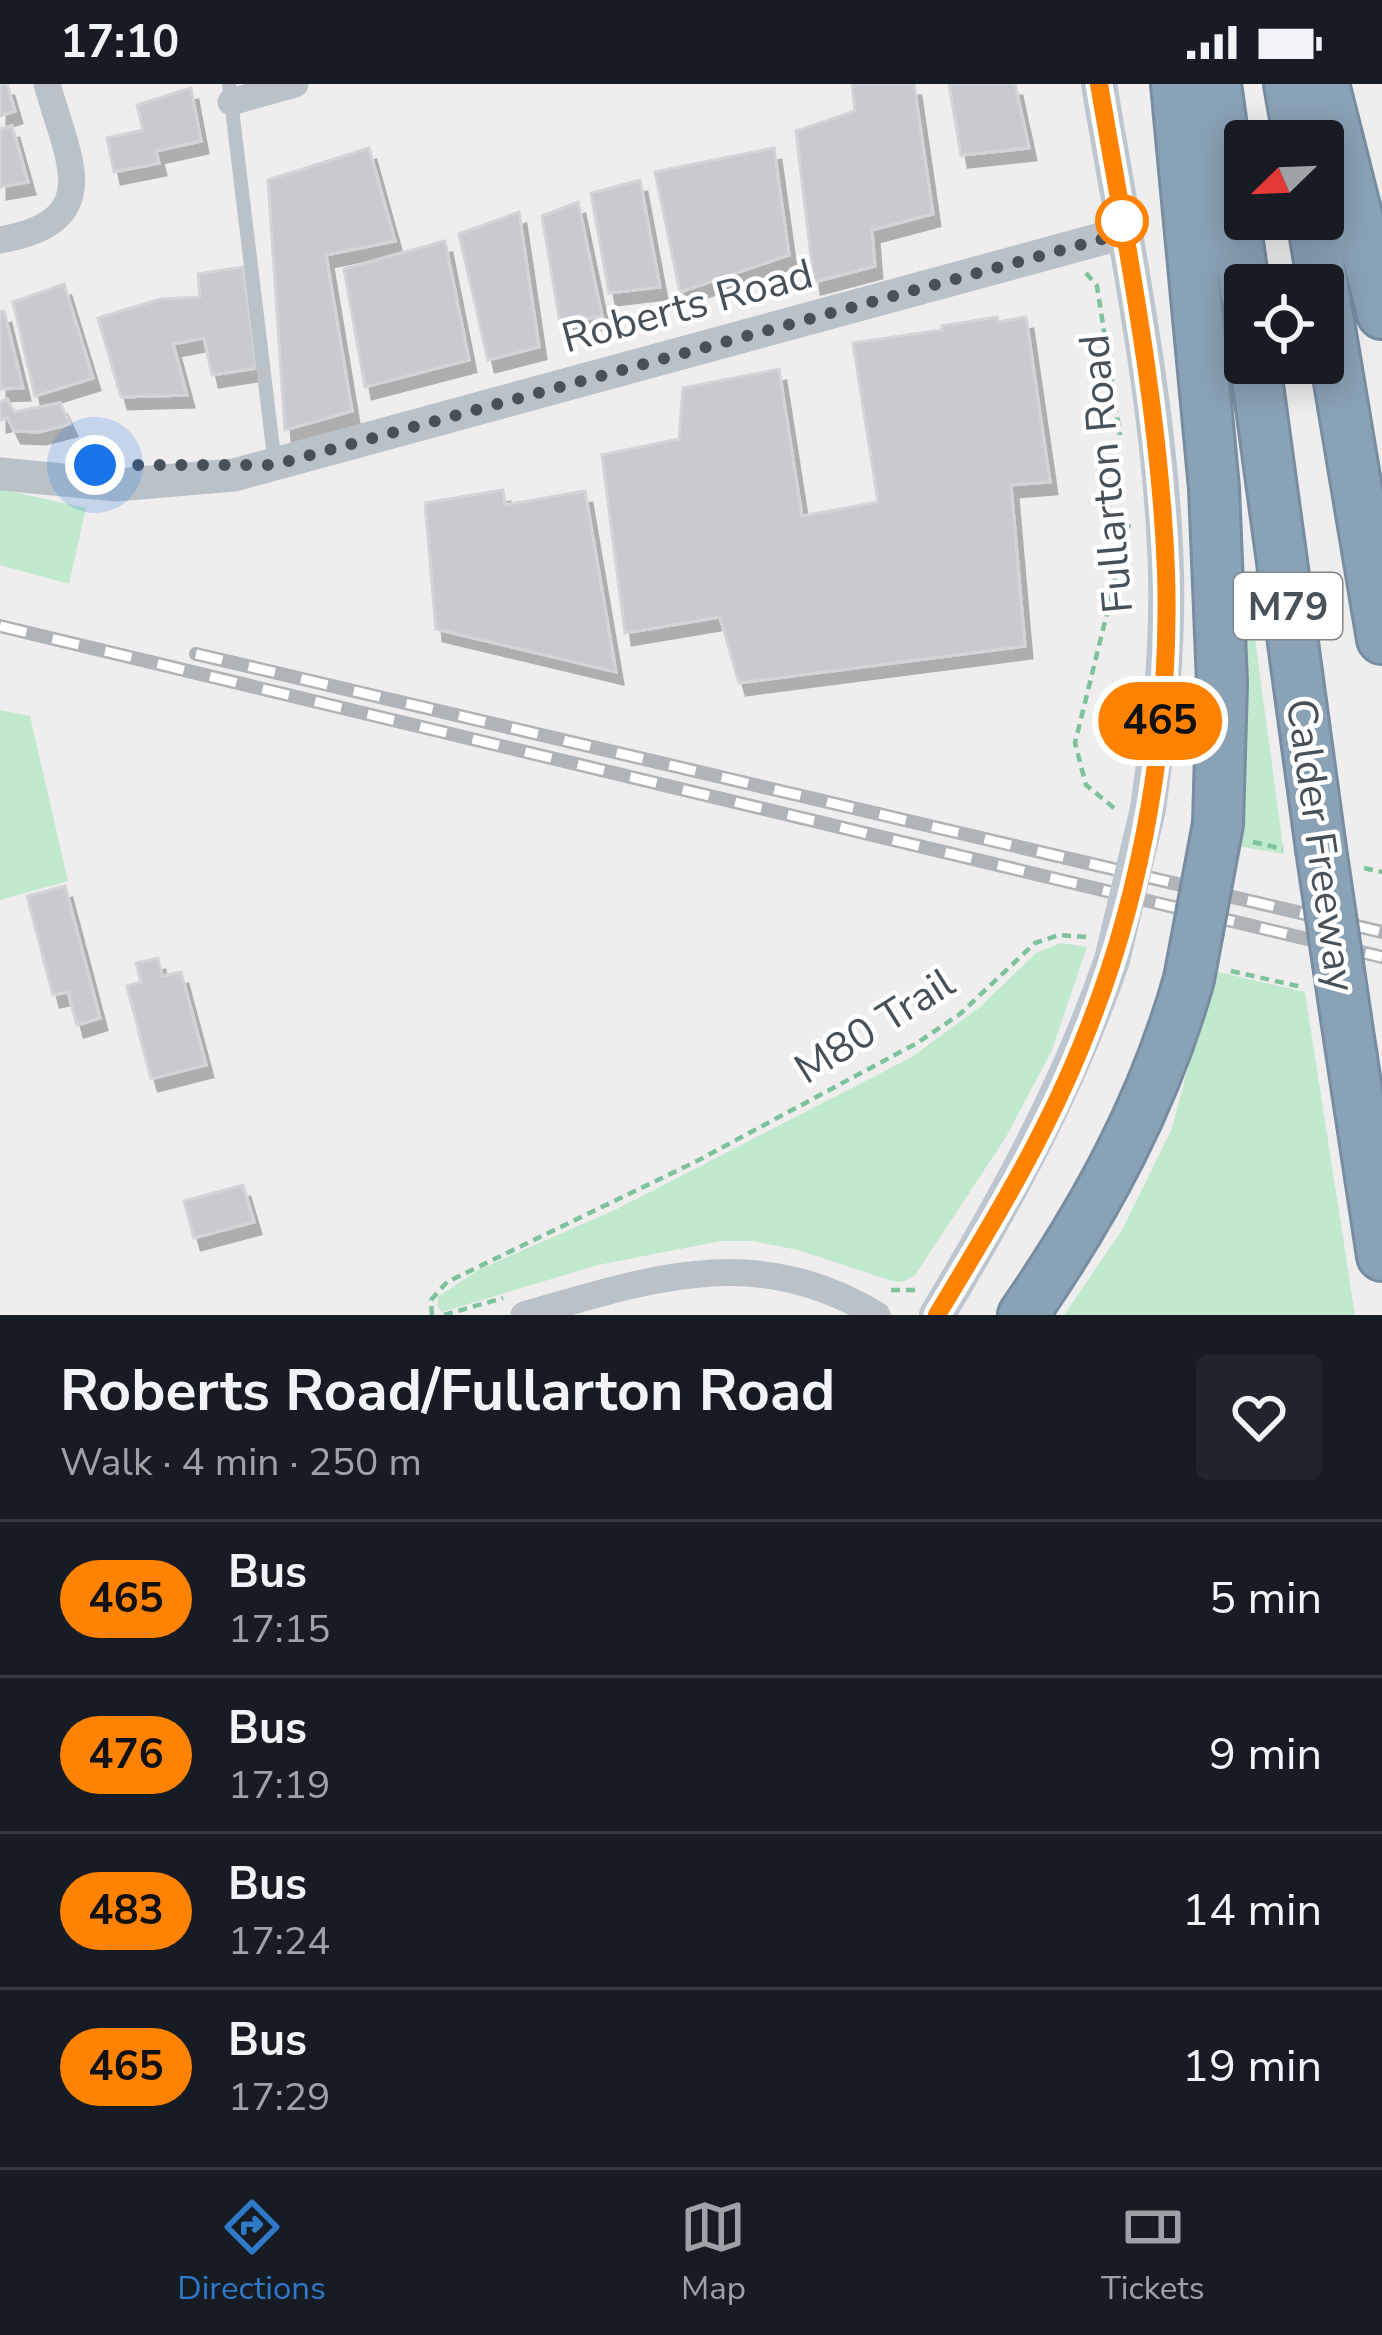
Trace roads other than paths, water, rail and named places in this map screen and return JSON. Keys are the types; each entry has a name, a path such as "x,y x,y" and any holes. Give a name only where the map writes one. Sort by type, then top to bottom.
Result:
{"highway":[{"path":"1023,1315 1121,1159 1204,973 1218,824 1222,683 1214,488 1176,84"},
{"path":"1216,84 1241,264"},
{"path":"1289,84 1295,120"},
{"path":"1324,84 1382,314"},
{"name":"Calder Freeway","path":"1258,384 1321,849 1329,1004 1382,1256"},
{"name":"M79","path":"1340,384 1382,639"}],"main road":[{"name":"Fullarton Road","path":"937,1315 1010,1194 1088,1031 1148,809 1162,694 1166,571 1156,456 1099,84"}],"street":[{"path":"0,239 47,227 60,218 73,188 47,84"},
{"path":"230,93 295,84"},
{"name":"Roberts Road","path":"0,474 89,484 220,477 1124,233"},
{"name":"Roberts Road","path":"0,454 95,465 274,465"},
{"path":"524,1315 656,1278 741,1271 792,1278 877,1315"}],"lane":[{"path":"230,93 274,465"}],"railway":[{"path":"0,626 1382,957"},
{"path":"196,654 1382,932"}]}
